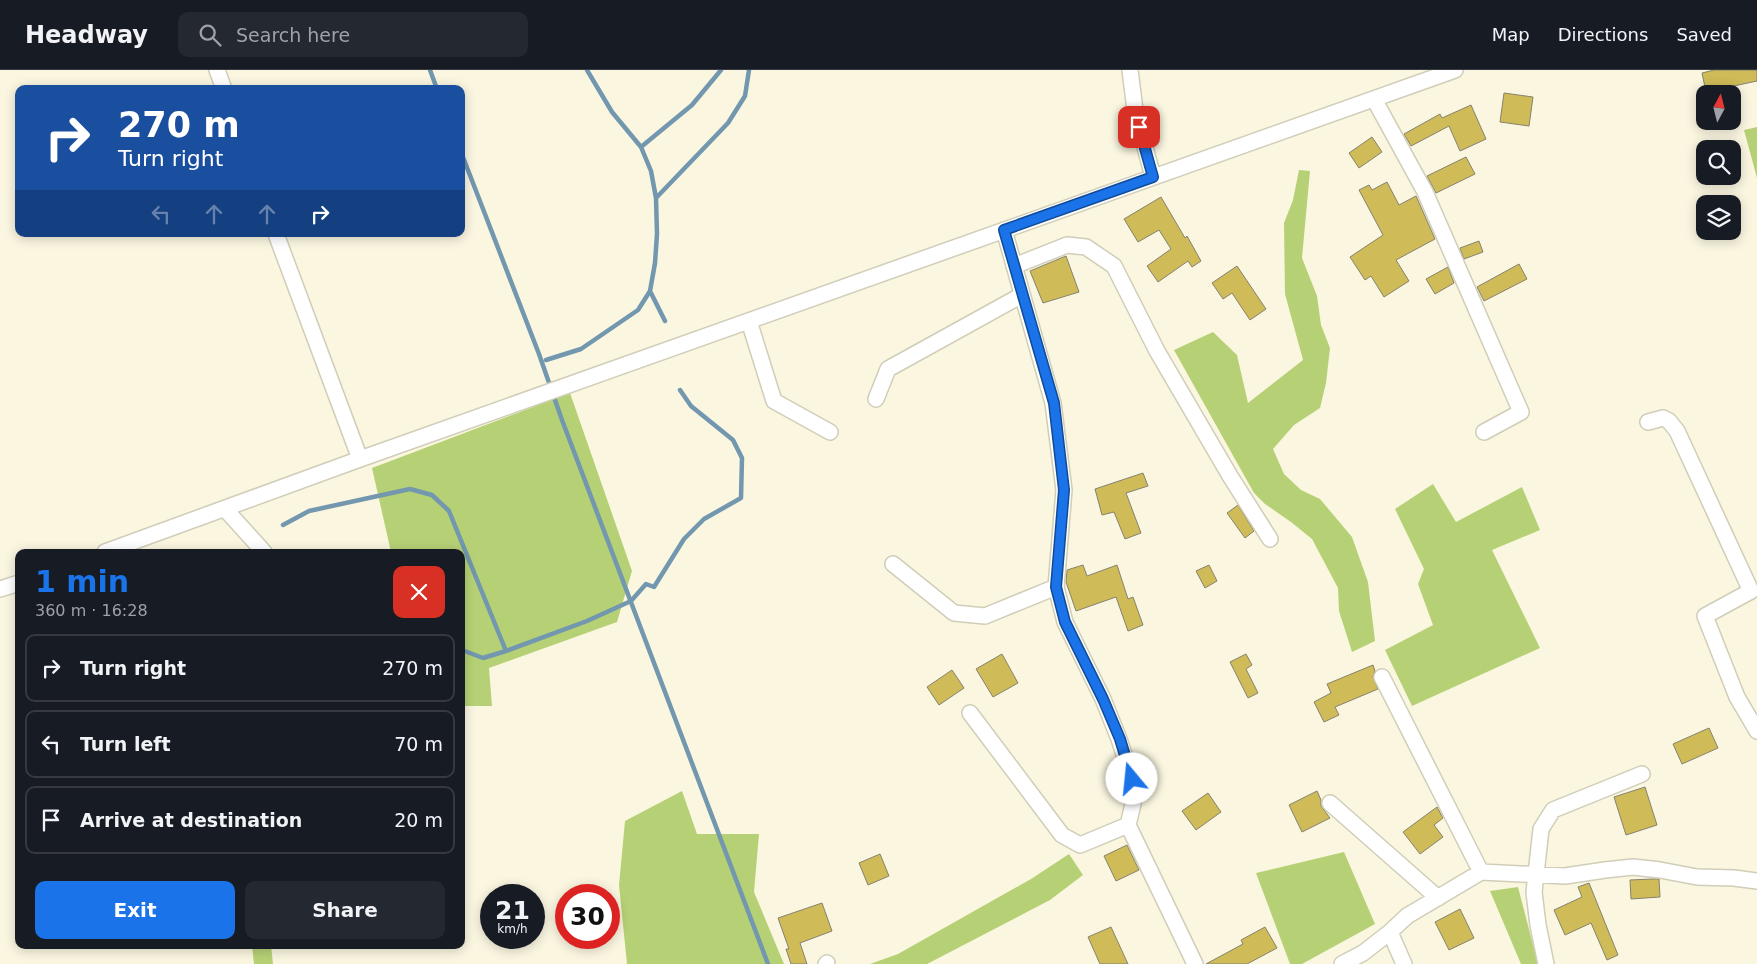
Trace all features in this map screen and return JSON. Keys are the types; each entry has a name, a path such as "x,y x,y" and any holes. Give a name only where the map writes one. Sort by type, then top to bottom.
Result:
{"street":[{"path":"217,70 223,85"},
{"path":"1130,70 1134,110 1153,177"},
{"path":"113,549 360,459 1455,70"},
{"path":"1374,99 1425,192 1521,412 1484,432"},
{"path":"1004,230 1054,403 1064,490 1056,587 1065,622 1103,699 1120,739 1132,779 1133,804 1128,824 1195,964"},
{"path":"277,237 360,459"},
{"path":"1014,266 1067,245 1086,247 1114,266 1158,351 1230,476 1270,539"},
{"path":"876,399 888,369 1022,295"},
{"path":"749,321 774,401 830,432"},
{"path":"1648,422 1663,418 1669,421 1678,431 1751,591 1705,616 1736,697 1757,731"},
{"path":"225,509 261,549"},
{"path":"893,564 954,613 984,616 1056,587"},
{"path":"0,589 15,584"},
{"path":"1382,677 1481,872"},
{"path":"970,713 1062,835 1080,845 1128,824"},
{"path":"1546,964 1534,892 1541,829 1553,810 1642,774"},
{"path":"1330,803 1438,898"},
{"path":"1342,964 1363,953 1407,916 1481,872 1565,876 1633,867 1696,877 1757,881"},
{"path":"1390,932 1404,964"}],"green space":[{"path":"1757,127 1757,178 1744,130"},
{"path":"1299,170 1310,171 1302,258 1317,296 1321,325 1330,348 1326,383 1320,408 1294,425 1273,449 1284,474 1301,490 1320,499 1352,537 1368,582 1375,641 1352,652 1339,611 1338,588 1312,539 1265,504 1254,493 1174,350 1213,332 1237,355 1248,403 1303,360 1285,294 1284,223 1293,200"},
{"path":"570,393 632,571 617,622 489,668 492,706 465,706 465,549 390,549 372,468"},
{"path":"1433,484 1456,522 1522,487 1540,530 1492,550 1540,648 1412,706 1385,650 1433,625 1418,584 1424,569 1395,509"},
{"path":"682,791 697,834 759,834 754,892 784,964 627,964 619,884 625,821"},
{"path":"1344,852 1375,924 1302,964 1290,964 1256,873"},
{"path":"1069,854 1083,875 1050,900 927,964 870,964 898,954 1031,879"},
{"path":"1518,887 1538,964 1521,964 1490,891"},
{"path":"252,949 271,949 273,964 254,964"}],"building":[{"path":"1714,70 1757,70 1757,81 1738,85 1705,85 1702,73"},
{"path":"1504,93 1533,97 1529,126 1500,122"},
{"path":"1471,105 1486,139 1460,151 1449,126 1411,146 1404,134 1440,114 1442,118"},
{"path":"1372,137 1382,152 1359,168 1349,153"},
{"path":"1466,157 1475,174 1436,193 1427,176"},
{"path":"1387,182 1399,205 1416,196 1435,239 1396,260 1409,281 1384,297 1371,276 1365,280 1350,257 1383,235 1359,190 1369,185 1372,190"},
{"path":"1161,197 1201,261 1192,267 1188,261 1158,282 1147,266 1171,249 1159,230 1138,242 1124,219"},
{"path":"1479,241 1483,252 1464,259 1460,248"},
{"path":"1066,256 1079,292 1043,303 1030,271"},
{"path":"1519,264 1527,279 1484,301 1477,287"},
{"path":"1237,266 1266,309 1250,320 1232,293 1223,299 1212,283"},
{"path":"1448,267 1454,283 1435,294 1426,279"},
{"path":"1143,473 1148,486 1126,493 1141,533 1125,539 1114,512 1102,515 1095,489"},
{"path":"1238,505 1254,531 1245,538 1227,513"},
{"path":"1083,565 1087,576 1117,565 1128,599 1133,597 1143,625 1128,631 1116,597 1076,611 1066,582 1067,570"},
{"path":"1209,565 1217,581 1205,588 1196,571"},
{"path":"1002,654 1018,683 993,697 976,669"},
{"path":"1246,654 1252,665 1246,669 1258,693 1248,698 1230,662"},
{"path":"1373,665 1375,671 1373,677 1378,689 1335,707 1339,715 1324,722 1314,702 1331,693 1327,684"},
{"path":"952,670 964,688 939,705 927,687"},
{"path":"1709,728 1718,748 1682,764 1673,744"},
{"path":"1645,787 1657,825 1626,835 1614,797"},
{"path":"1317,791 1321,800 1321,806 1330,818 1302,832 1289,805"},
{"path":"1208,793 1221,812 1196,830 1182,811"},
{"path":"1437,807 1443,818 1434,825 1443,837 1420,854 1403,832"},
{"path":"1127,845 1139,870 1116,881 1104,856"},
{"path":"880,854 889,876 868,885 859,863"},
{"path":"1659,879 1660,897 1631,899 1630,880"},
{"path":"1589,883 1618,955 1607,960 1591,923 1565,935 1554,910 1582,897 1578,887"},
{"path":"822,903 832,931 800,943 807,964 791,964 786,949 789,949 778,918"},
{"path":"1460,909 1474,938 1449,950 1435,922"},
{"path":"1111,927 1128,964 1100,964 1088,937"},
{"path":"1265,927 1277,948 1247,964 1206,964 1243,944 1241,940"}],"waterway":[{"path":"430,70 436,85"},
{"path":"546,360 581,349 638,310 650,291 655,263 657,234 656,198 651,171 641,147 612,112 587,70"},
{"path":"641,147 692,105 721,70"},
{"path":"656,198 728,123 745,96 749,70"},
{"path":"465,162 768,964"},
{"path":"650,291 665,321"},
{"path":"465,651 483,658 587,621 631,601 646,584 654,587 684,539 704,519 741,498 742,458 733,440 691,406 680,390"},
{"path":"283,525 309,511 410,489 432,495 449,511 464,549"},
{"path":"465,550 506,651"}],"route":[{"path":"1132,779 1120,739 1103,699 1065,622 1056,587 1064,490 1054,403 1004,230 1153,177 1139,127"}]}
